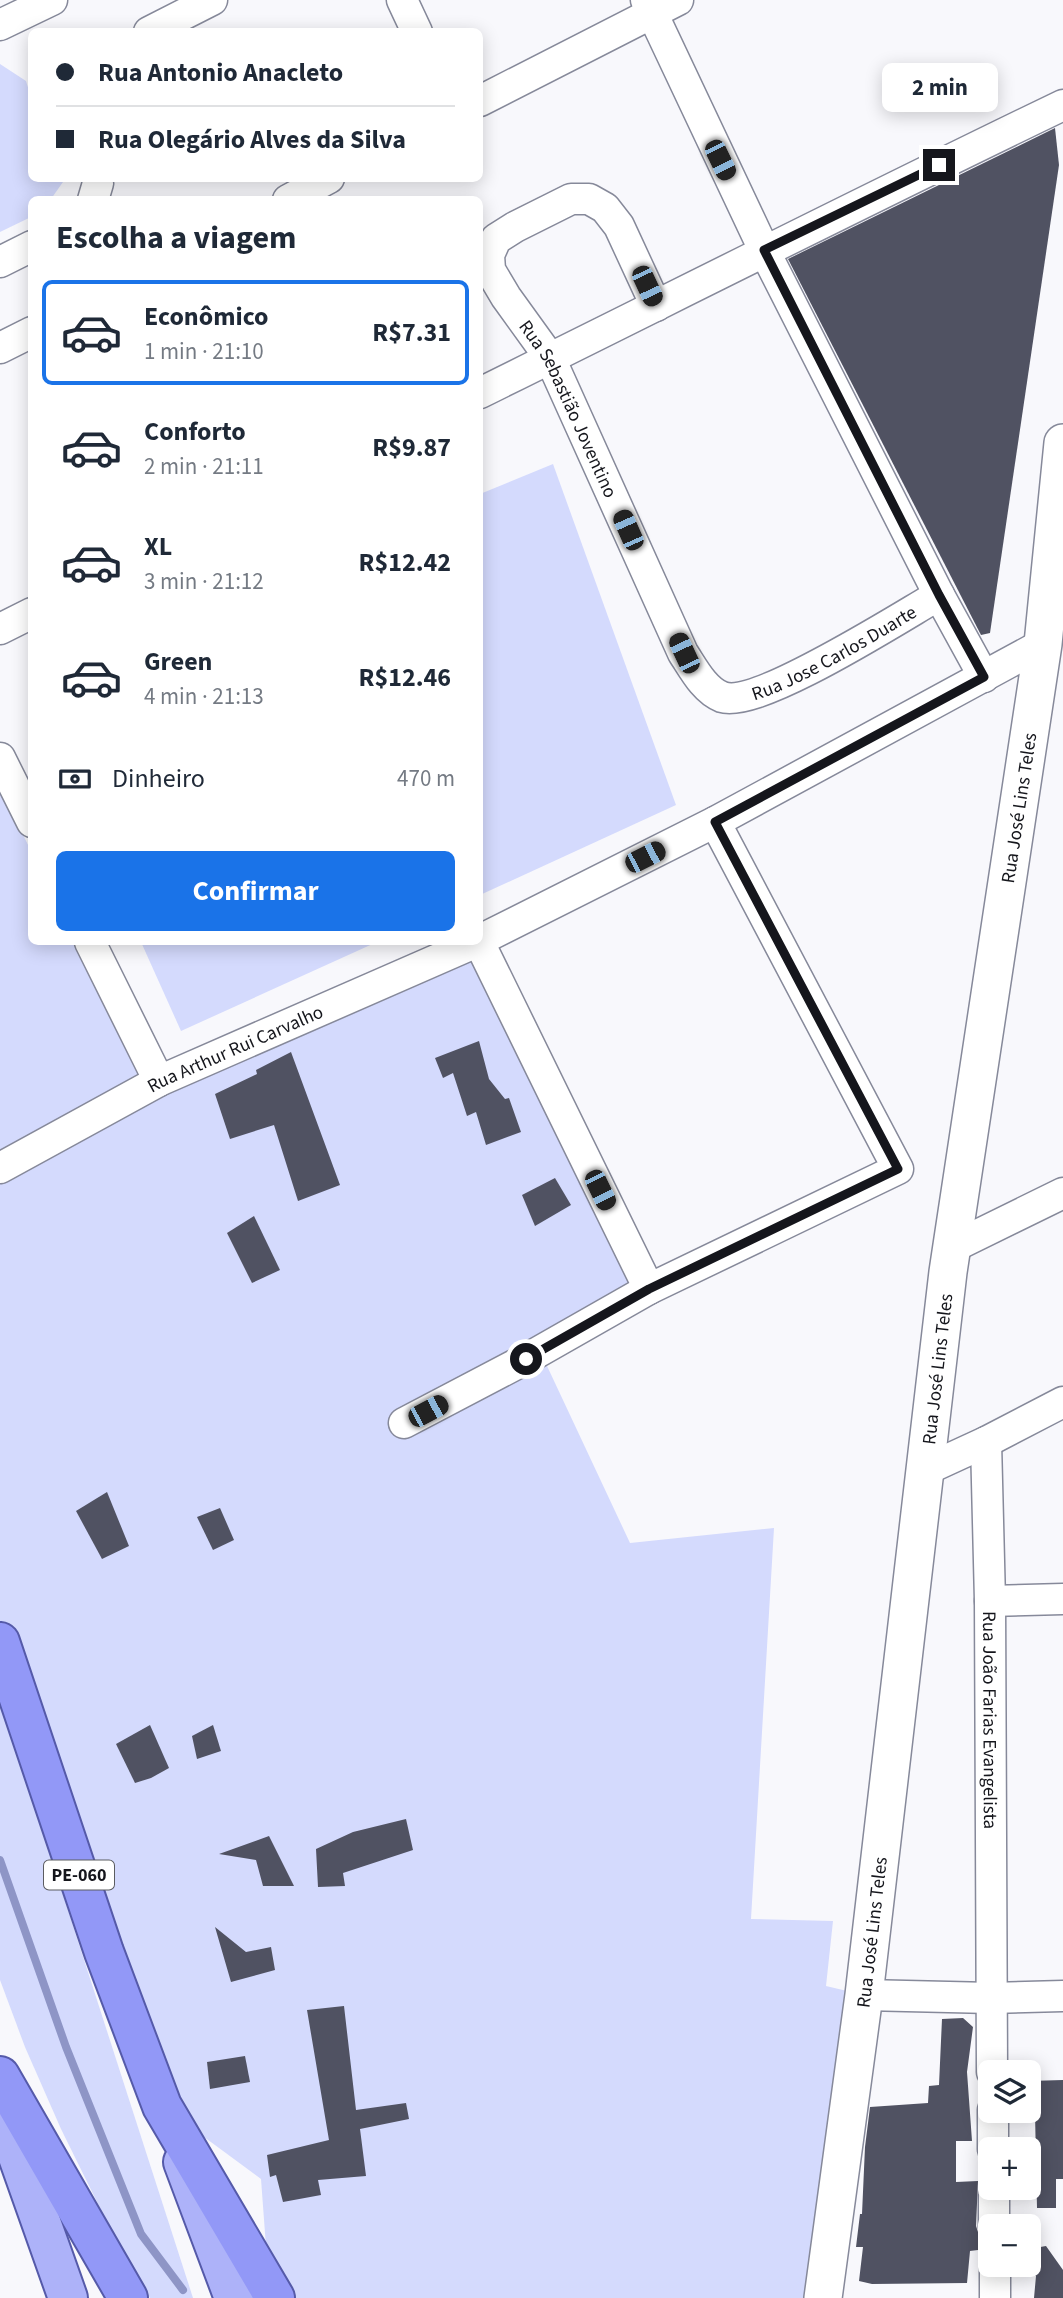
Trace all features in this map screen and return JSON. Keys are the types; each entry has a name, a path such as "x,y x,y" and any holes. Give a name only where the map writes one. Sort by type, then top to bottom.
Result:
{"highway":[{"name":"PE-060","path":"0,1642 104,1952 162,2106 264,2295"},
{"path":"0,2076 128,2298"}],"main road":[{"path":"0,2106 68,2298"}],"street":[{"path":"0,25 52,0"},
{"path":"157,28 212,0"},
{"path":"402,0 415,28"},
{"path":"483,99 659,4 764,250 939,595 984,677"},
{"path":"483,392 1063,104"},
{"path":"295,196 322,182"},
{"name":"Rua Sebastião Joventino","path":"656,306 619,226 605,208 589,199 571,199 496,239 489,255 490,270 550,358 684,653 708,688 722,697"},
{"path":"0,262 28,248"},
{"path":"0,348 28,334"},
{"name":"Rua José Lins Teles","path":"823,2298 864,1995 951,1248 1043,644 1063,443"},
{"name":"Rua Jose Carlos Duarte","path":"722,697 741,698 786,681 939,595"},
{"path":"0,629 28,615"},
{"name":"Rua Arthur Rui Carvalho","path":"483,938 715,822 1043,644"},
{"path":"0,758 28,814"},
{"path":"404,1423 526,1359 649,1289 898,1169 715,822"},
{"path":"91,945 159,1081"},
{"name":"Rua Arthur Rui Carvalho","path":"0,1168 159,1081 469,945"},
{"path":"480,945 649,1289"},
{"path":"951,1248 1063,1193"},
{"path":"923,1471 1063,1402"},
{"name":"Rua João Farias Evangelista","path":"986,1442 990,1601 992,2060"},
{"path":"990,1601 1063,1599"},
{"path":"864,1995 991,1998 1063,1996"},
{"path":"995,2277 995,2298"}],"shaded area":[{"path":"0,64 26,81 28,87 28,182 63,182 53,196 28,196 28,218 0,232"},
{"path":"553,464 676,805 483,894 483,493"},
{"path":"0,788 28,845 28,945 79,945 144,1075 0,1153"},
{"path":"142,945 370,945 181,1031"},
{"path":"473,945 480,945 646,1286 540,1351 630,1543 774,1528 751,1919 833,1921 826,1986 864,1995 823,2298 275,2298 269,2287 261,2179 162,2106 0,1642 0,1168"},
{"path":"0,1699 193,2298 150,2298 99,2206 61,2129 25,2047 0,1980"}],"building":[{"path":"1055,128 1059,165 990,633 981,635 788,259"},
{"path":"479,1041 489,1079 505,1099 509,1098 521,1132 486,1145 476,1112 467,1116 453,1073 443,1078 435,1058"},
{"path":"291,1052 340,1185 298,1201 274,1125 230,1139 215,1094 257,1074 256,1070"},
{"path":"555,1178 571,1205 535,1226 522,1195"},
{"path":"254,1216 280,1270 252,1283 227,1233"},
{"path":"107,1492 129,1546 102,1559 76,1511"},
{"path":"220,1508 234,1540 213,1550 197,1517"},
{"path":"150,1725 169,1768 135,1783 116,1744"},
{"path":"213,1725 221,1751 197,1759 192,1736"},
{"path":"406,1819 413,1850 343,1873 345,1886 318,1887 316,1849 353,1832"},
{"path":"269,1836 294,1886 263,1886 256,1860 219,1854"},
{"path":"215,1927 246,1952 271,1947 275,1970 231,1982"},
{"path":"344,2006 356,2110 406,2103 409,2119 360,2129 366,2176 318,2180 321,2195 283,2202 276,2175 270,2177 267,2155 329,2140 307,2010"},
{"path":"963,2018 973,2027 967,2072 972,2141 956,2141 956,2182 978,2181 978,2250 970,2251 967,2283 872,2284 859,2281 863,2247 856,2247 862,2214 870,2107 928,2103 929,2086 939,2085 942,2019"},
{"path":"245,2056 250,2082 210,2089 207,2062"},
{"path":"1063,2080 1063,2179 1056,2179 1056,2208 1037,2208 1037,2200 1041,2200 1041,2137 1036,2137 1035,2123 1041,2123 1041,2081"},
{"path":"1046,2246 1063,2270 1063,2298 1034,2298 1036,2277 1041,2277 1041,2247"}],"waterway":[{"path":"0,1860 66,2047 141,2234 183,2290"}],"route":[{"path":"526,1359 649,1289 898,1169 715,822 984,677 939,595 764,250 939,165"}]}
